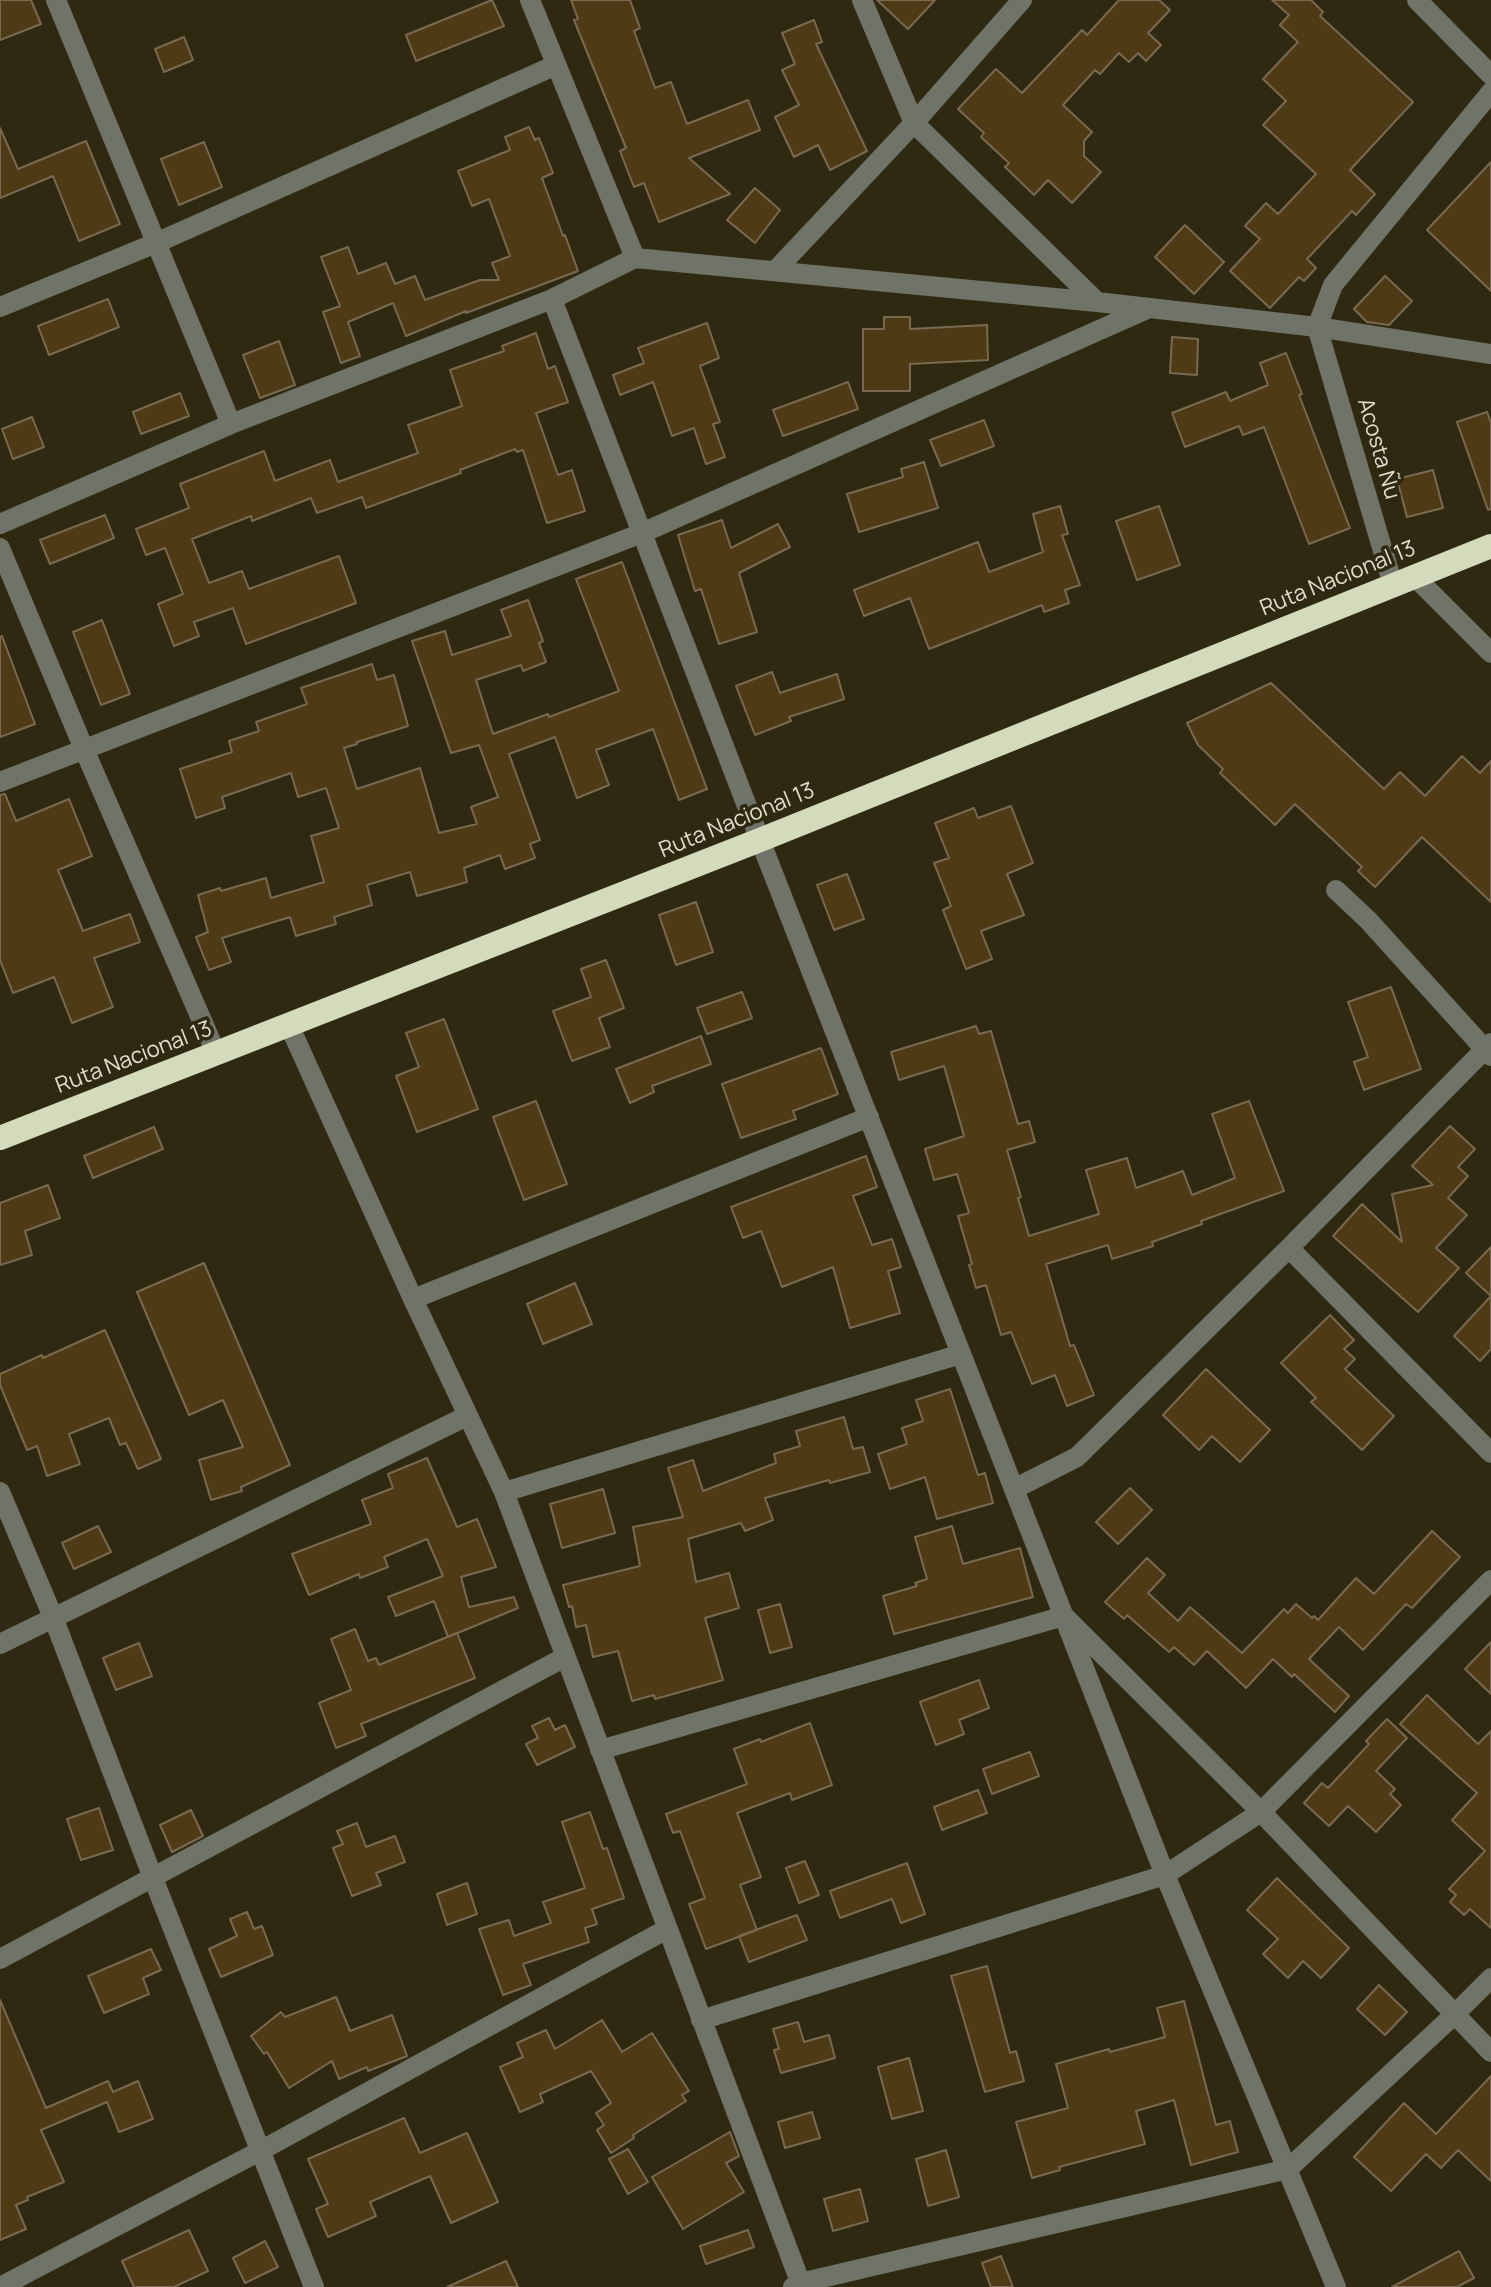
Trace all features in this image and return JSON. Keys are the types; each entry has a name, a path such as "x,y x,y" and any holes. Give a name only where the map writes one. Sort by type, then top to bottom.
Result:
{"highway":[{"name":"Ruta Nacional 13","path":"0,1138 760,840 1491,546"}],"street":[{"path":"56,0 231,424"},
{"path":"530,0 635,258"},
{"path":"862,0 914,123 1097,302"},
{"path":"775,271 914,123 1022,0"},
{"path":"1417,0 1491,75"},
{"path":"0,307 156,243 556,65"},
{"path":"1317,327 1333,285 1491,92"},
{"path":"0,524 231,424 552,299 635,258 1097,302 1317,327 1491,354"},
{"path":"552,299 1165,1875 1336,2287"},
{"path":"0,782 642,533 1149,308"},
{"name":"Acosta Ñu","path":"1317,327 1404,581 1491,653"},
{"path":"0,548 216,1053"},
{"path":"1014,1489 1077,1457 1489,1050 1336,890"},
{"path":"289,1025 504,1492 798,2286 1288,2169 1491,1978"},
{"path":"413,1299 869,1117"},
{"path":"1289,1248 1491,1453"},
{"path":"504,1492 961,1354"},
{"path":"0,1644 467,1416"},
{"path":"0,1492 53,1617 314,2287"},
{"path":"701,2020 1165,1875 1261,1812 1491,1580"},
{"path":"600,1750 1064,1616"},
{"path":"1064,1616 1261,1812 1491,2052"},
{"path":"0,1959 565,1657"},
{"path":"0,2287 260,2151 667,1929"}],"building":[{"path":"0,0 31,0 41,24 0,40"},
{"path":"492,0 504,26 416,61 406,35"},
{"path":"571,0 630,0 640,28 634,31 655,88 671,82 687,124 748,100 760,130 689,158 730,194 659,222 644,183 634,187 620,151 626,148 574,20 578,19"},
{"path":"877,0 935,0 908,29"},
{"path":"1119,0 1159,0 1170,10 1148,33 1161,45 1146,61 1138,53 1129,62 1119,53 1100,74 1095,70 1063,105 1092,132 1084,141 1084,156 1101,172 1072,203 1048,180 1034,195 1005,167 1009,163 981,137 984,133 958,109 996,69 1022,93 1082,30 1087,35"},
{"path":"1272,0 1311,0 1323,12 1320,16 1413,102 1350,170 1375,194 1356,215 1352,211 1307,259 1316,268 1304,281 1299,277 1270,308 1230,271 1260,239 1245,226 1266,203 1278,214 1316,174 1263,125 1286,101 1263,79 1298,42 1280,25 1289,15"},
{"path":"814,20 822,42 816,44 867,151 830,170 818,145 794,157 775,117 799,105 782,70 795,64 782,33"},
{"path":"184,37 193,60 164,72 155,49"},
{"path":"529,127 535,140 539,138 553,173 542,178 578,271 406,336 393,303 348,322 360,356 341,363 323,312 340,306 321,257 348,247 358,274 386,263 395,284 415,276 425,300 480,280 499,280 492,263 510,256 489,199 472,206 458,171 510,150 505,137"},
{"path":"0,128 18,169 86,141 120,224 79,241 53,176 0,198"},
{"path":"204,142 222,187 179,205 161,159"},
{"path":"1491,162 1491,291 1427,230"},
{"path":"755,188 780,210 755,243 727,220"},
{"path":"1185,225 1224,262 1194,294 1155,257"},
{"path":"1385,276 1412,301 1389,325 1367,322 1354,309"},
{"path":"108,299 119,327 49,355 38,326"},
{"path":"884,317 910,317 910,329 987,325 988,360 910,364 910,391 863,391 863,329 884,329"},
{"path":"707,323 719,358 700,366 720,422 713,424 725,457 706,464 694,428 672,436 653,382 620,395 613,375 644,363 638,348"},
{"path":"536,333 548,369 555,366 568,402 536,413 558,475 572,470 585,511 547,523 523,450 517,452 515,449 460,470 461,473 366,508 362,497 317,513 311,498 252,521 251,516 192,539 209,583 242,571 249,589 339,556 356,603 246,644 233,608 194,622 199,636 174,646 158,604 183,594 165,548 146,555 136,529 189,508 180,484 264,451 275,481 330,460 338,482 418,453 408,425 462,406 450,370 504,351 502,346"},
{"path":"1172,337 1198,339 1197,375 1170,373"},
{"path":"279,341 295,385 260,398 243,355"},
{"path":"1286,353 1350,528 1309,544 1264,427 1243,435 1239,426 1185,447 1172,413 1226,392 1230,401 1268,385 1260,363"},
{"path":"848,382 858,409 783,436 773,410"},
{"path":"180,393 189,416 141,434 133,412"},
{"path":"1487,412 1491,423 1491,509 1488,510 1457,422"},
{"path":"32,417 44,447 13,459 2,429"},
{"path":"984,420 994,446 941,466 930,440"},
{"path":"924,462 938,508 859,532 847,494 903,477 901,469"},
{"path":"1433,470 1443,508 1407,517 1397,479"},
{"path":"1060,506 1068,534 1062,535 1080,585 1065,590 1069,603 1044,612 1042,605 929,649 910,598 864,616 854,590 978,542 989,572 1043,552 1033,514"},
{"path":"1159,506 1180,565 1137,580 1116,521"},
{"path":"105,515 114,538 50,564 40,540"},
{"path":"722,520 731,548 778,524 790,547 739,573 757,632 719,644 701,589 695,591 678,535"},
{"path":"622,562 707,789 679,800 653,729 596,750 609,785 577,798 555,737 509,754 540,840 530,844 535,858 505,869 500,855 464,868 467,882 417,896 410,872 367,885 372,905 334,917 336,924 296,936 290,917 222,938 231,962 209,970 196,937 208,932 198,895 266,878 271,898 324,882 311,836 339,828 326,788 298,797 291,773 222,797 225,808 196,818 180,769 232,752 229,741 259,731 256,722 307,704 301,688 372,664 377,680 394,675 408,726 344,748 357,789 420,768 439,833 477,824 471,807 498,797 479,745 451,753 412,641 445,631 452,655 511,636 501,610 528,600 543,641 539,643 546,662 523,671 521,665 476,680 493,734 619,691 576,579"},
{"path":"102,620 130,694 101,705 73,632"},
{"path":"0,637 35,724 0,737"},
{"path":"772,672 780,693 837,674 844,699 789,717 791,721 755,735 736,686"},
{"path":"1271,683 1384,789 1400,772 1425,796 1462,756 1480,773 1491,761 1491,902 1422,837 1375,887 1358,871 1362,867 1295,804 1275,825 1220,773 1223,769 1198,745 1187,723"},
{"path":"5,794 16,821 69,799 92,856 58,870 83,931 130,914 140,942 94,958 113,1007 72,1023 54,977 13,993 0,960 0,795"},
{"path":"1011,806 1033,863 1007,874 1024,915 981,931 992,959 966,969 943,910 951,906 934,863 949,858 935,823 974,808 978,818"},
{"path":"847,874 864,919 834,930 817,885"},
{"path":"696,902 713,952 676,965 659,915"},
{"path":"606,960 624,1008 599,1018 610,1047 572,1061 553,1011 591,997 581,969"},
{"path":"1391,987 1421,1069 1364,1090 1354,1062 1368,1057 1348,1002"},
{"path":"742,992 752,1018 707,1034 697,1008"},
{"path":"444,1019 478,1109 417,1132 396,1076 419,1067 406,1033"},
{"path":"976,1026 979,1034 991,1031 1018,1124 1029,1121 1035,1142 1007,1150 1029,1236 1099,1214 1086,1170 1127,1158 1136,1188 1183,1171 1192,1195 1235,1178 1212,1114 1249,1101 1284,1191 1201,1221 1202,1224 1152,1242 1153,1246 1112,1259 1108,1245 1046,1264 1070,1346 1074,1345 1094,1395 1067,1406 1055,1375 1032,1384 1011,1332 1001,1335 986,1285 976,1288 958,1216 969,1213 957,1174 934,1180 925,1149 964,1136 944,1066 899,1080 891,1052"},
{"path":"701,1036 711,1064 652,1086 654,1092 630,1103 616,1069"},
{"path":"821,1048 838,1094 793,1111 796,1119 741,1138 722,1084"},
{"path":"536,1101 567,1184 524,1200 493,1117"},
{"path":"1450,1126 1475,1149 1458,1167 1468,1176 1448,1198 1467,1215 1436,1248 1459,1268 1418,1312 1333,1236 1362,1204 1402,1242 1392,1194 1433,1185 1412,1166"},
{"path":"154,1127 163,1149 93,1178 84,1156"},
{"path":"866,1156 877,1187 853,1196 872,1245 892,1239 901,1267 888,1271 900,1313 850,1328 833,1267 782,1287 761,1231 743,1238 731,1207"},
{"path":"48,1185 60,1218 25,1231 32,1255 0,1265 0,1203"},
{"path":"1491,1247 1491,1296 1466,1273"},
{"path":"204,1263 290,1465 241,1487 242,1491 211,1500 199,1460 243,1447 223,1400 189,1415 137,1292"},
{"path":"575,1283 592,1324 543,1344 527,1304"},
{"path":"1491,1296 1491,1349 1480,1361 1454,1336"},
{"path":"1330,1315 1354,1340 1344,1349 1355,1359 1345,1369 1394,1416 1362,1450 1311,1402 1316,1398 1281,1363"},
{"path":"105,1330 161,1459 138,1469 126,1443 120,1445 109,1418 69,1434 80,1464 47,1476 37,1446 27,1450 0,1385 0,1374"},
{"path":"1206,1369 1270,1430 1240,1462 1212,1436 1199,1450 1163,1415"},
{"path":"950,1389 978,1475 985,1473 993,1503 937,1519 925,1477 890,1489 878,1454 907,1444 902,1428 923,1421 916,1400"},
{"path":"844,1417 853,1449 863,1447 870,1472 765,1498 773,1520 745,1531 741,1523 688,1539 696,1582 729,1573 739,1608 705,1618 723,1680 655,1699 654,1695 632,1701 618,1651 593,1657 586,1625 576,1627 563,1585 640,1566 633,1527 683,1517 668,1468 693,1460 703,1491 776,1463 774,1454 800,1446 796,1431"},
{"path":"427,1458 457,1527 477,1519 496,1567 461,1577 469,1607 514,1597 518,1608 448,1637 434,1601 396,1616 388,1597 443,1576 427,1539 384,1557 388,1567 360,1578 359,1574 309,1595 292,1554 371,1524 362,1500 393,1488 388,1474"},
{"path":"1130,1488 1152,1510 1118,1544 1096,1522"},
{"path":"603,1489 615,1533 562,1548 550,1504"},
{"path":"98,1526 111,1552 74,1569 62,1543"},
{"path":"952,1526 963,1564 1020,1548 1033,1597 894,1634 883,1596 917,1586 915,1583 927,1579 915,1537"},
{"path":"1432,1531 1460,1557 1412,1608 1406,1604 1363,1650 1339,1627 1309,1659 1349,1696 1335,1712 1273,1659 1246,1688 1207,1651 1194,1665 1174,1647 1169,1652 1127,1615 1124,1619 1105,1602 1147,1558 1165,1575 1148,1593 1178,1621 1190,1607 1242,1653 1284,1609 1288,1613 1296,1604 1318,1620 1356,1578 1374,1594"},
{"path":"780,1604 792,1647 770,1653 758,1610"},
{"path":"355,1629 368,1661 376,1658 379,1665 457,1633 475,1678 361,1724 366,1736 336,1748 319,1703 351,1690 331,1639"},
{"path":"1491,1642 1491,1694 1465,1669"},
{"path":"139,1643 152,1676 116,1690 103,1658"},
{"path":"979,1680 989,1708 959,1720 964,1734 936,1745 920,1702"},
{"path":"1427,1695 1478,1744 1491,1731 1491,1928 1470,1909 1464,1915 1450,1902 1456,1895 1449,1889 1485,1851 1452,1820 1477,1793 1400,1724"},
{"path":"549,1718 555,1730 565,1725 575,1747 537,1765 526,1744 538,1738 532,1726"},
{"path":"1387,1719 1407,1738 1376,1771 1395,1789 1390,1794 1401,1805 1376,1832 1348,1806 1329,1826 1304,1803 1322,1783 1328,1788 1369,1744 1366,1741"},
{"path":"810,1723 832,1785 792,1800 790,1793 737,1813 761,1877 740,1885 757,1930 706,1949 689,1904 705,1898 680,1831 673,1833 666,1814 747,1784 734,1749"},
{"path":"1030,1752 1039,1776 992,1794 983,1769"},
{"path":"978,1790 987,1813 942,1830 934,1807"},
{"path":"99,1808 113,1850 81,1860 67,1819"},
{"path":"191,1810 203,1836 172,1852 160,1825"},
{"path":"590,1812 603,1849 607,1848 624,1898 592,1909 597,1924 585,1928 589,1942 523,1964 531,1985 503,1995 479,1929 509,1920 514,1936 551,1923 543,1902 585,1888 562,1822"},
{"path":"357,1823 366,1847 395,1836 405,1862 376,1873 381,1885 352,1896 333,1848 343,1844 337,1831"},
{"path":"805,1861 819,1895 799,1903 786,1868"},
{"path":"907,1863 925,1914 901,1923 892,1899 840,1918 830,1891"},
{"path":"1277,1878 1349,1948 1321,1978 1303,1961 1288,1978 1263,1954 1278,1939 1247,1910"},
{"path":"467,1883 477,1914 447,1925 437,1894"},
{"path":"247,1912 254,1929 262,1926 273,1955 221,1977 209,1949 237,1936 230,1919"},
{"path":"797,1915 807,1940 749,1962 739,1936"},
{"path":"151,1949 161,1970 143,1978 149,1994 104,2013 88,1976"},
{"path":"987,1966 1010,2053 1016,2051 1024,2081 985,2092 951,1976"},
{"path":"1379,1985 1407,2012 1385,2035 1357,2009"},
{"path":"336,1997 350,2031 392,2015 407,2056 339,2079 332,2061 289,2088 267,2052 264,2054 251,2036 281,2012 285,2017"},
{"path":"0,2000 46,2108 108,2081 113,2092 138,2081 153,2119 119,2132 107,2102 41,2130 64,2182 27,2197 28,2200 16,2205 26,2229 0,2240"},
{"path":"1184,2001 1216,2125 1230,2121 1238,2152 1191,2165 1174,2100 1136,2111 1145,2144 1059,2167 1060,2170 1032,2178 1016,2122 1068,2108 1056,2064 1165,2037 1157,2008"},
{"path":"602,2020 622,2052 652,2033 689,2091 682,2095 686,2101 611,2153 597,2130 604,2125 596,2113 611,2103 591,2071 540,2094 543,2102 520,2112 500,2067 523,2057 517,2043 546,2030 555,2049"},
{"path":"798,2022 804,2042 829,2035 835,2058 781,2073 774,2050 779,2049 773,2029"},
{"path":"909,2058 923,2111 892,2119 878,2067"},
{"path":"1491,2076 1491,2181 1458,2150 1441,2168 1426,2154 1391,2191 1354,2157 1404,2103 1436,2134"},
{"path":"812,2112 820,2138 785,2148 778,2122"},
{"path":"404,2118 420,2153 467,2133 498,2202 451,2223 430,2176 370,2202 376,2216 328,2237 316,2209 328,2204 308,2159"},
{"path":"730,2132 739,2156 726,2163 744,2192 683,2229 652,2177"},
{"path":"628,2149 648,2182 628,2194 609,2159"},
{"path":"946,2150 959,2197 928,2206 916,2159"},
{"path":"860,2189 868,2221 833,2231 824,2199"},
{"path":"189,2230 208,2271 174,2287 134,2287 122,2261"},
{"path":"748,2230 754,2247 706,2264 700,2246"},
{"path":"265,2241 278,2267 245,2283 233,2258"},
{"path":"1459,2251 1474,2278 1457,2287 1392,2287"},
{"path":"1001,2256 1013,2287 991,2287 982,2263"},
{"path":"506,2261 518,2287 447,2287"}]}
